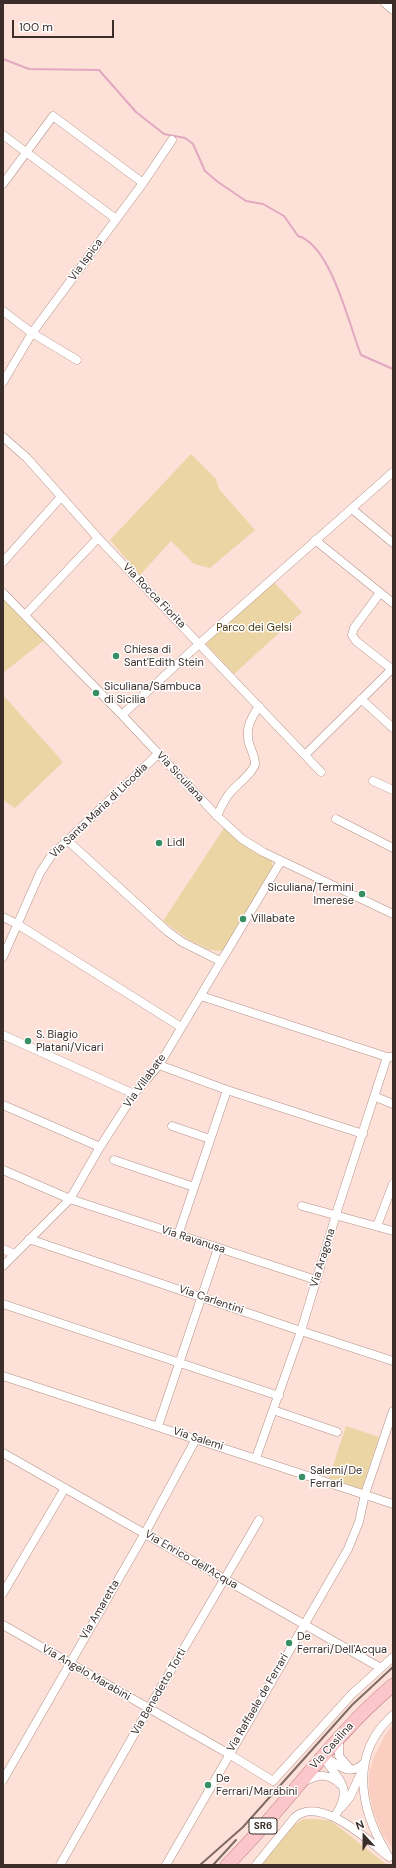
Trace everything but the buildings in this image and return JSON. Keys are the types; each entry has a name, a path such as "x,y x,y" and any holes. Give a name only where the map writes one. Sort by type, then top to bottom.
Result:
{"main road":[{"name":"Via Casilina","path":"227,1865 322,1755 364,1711 393,1685"}],"street":[{"path":"385,3 393,10"},
{"path":"3,184 53,116 143,183"},
{"path":"3,135 116,219"},
{"name":"Via Ispica","path":"3,382 32,333 143,183 172,140"},
{"path":"3,311 32,333 77,360"},
{"name":"Via Rocca Fiorita","path":"3,437 27,458 98,538 200,643 321,772"},
{"path":"122,715 200,643 393,472"},
{"path":"3,562 61,497"},
{"path":"352,509 393,543"},
{"path":"25,615 98,538"},
{"path":"315,540 393,603"},
{"name":"Via Siculiana","path":"3,593 122,715 217,816 248,844 393,913"},
{"path":"305,755 393,669 356,641 352,635 354,628 380,593"},
{"path":"361,699 393,728"},
{"path":"217,816 228,795 255,765 247,730 249,722 259,706"},
{"name":"Via Santa Maria di Licodia","path":"3,957 40,873 51,856 158,754"},
{"path":"373,780 393,790"},
{"path":"336,819 393,848"},
{"path":"67,840 167,931 182,942 220,961"},
{"name":"Via Villabate","path":"3,1266 70,1199 100,1147 134,1094 158,1065 281,861"},
{"path":"3,917 17,924 181,1027"},
{"path":"201,996 390,1057"},
{"path":"3,1035 134,1094"},
{"name":"Via Aragona","path":"256,1458 301,1331 363,1134 390,1057"},
{"path":"158,1065 227,1090 363,1134"},
{"path":"178,1235 227,1090"},
{"path":"376,1097 393,1104"},
{"path":"3,1105 100,1147"},
{"path":"172,1126 210,1139"},
{"path":"114,1160 194,1187"},
{"name":"Via Ravanusa","path":"3,1170 70,1199 316,1280"},
{"path":"377,1226 393,1184"},
{"path":"302,1206 393,1231"},
{"name":"Via Carlentini","path":"29,1239 393,1361"},
{"path":"158,1426 218,1248"},
{"path":"3,1249 14,1254"},
{"path":"3,1304 279,1396"},
{"name":"Via Salemi","path":"3,1376 393,1504"},
{"path":"273,1410 337,1432"},
{"name":"Via Raffaele de Ferrari","path":"166,1865 353,1538 360,1519 365,1494 393,1413"},
{"name":"Via Amaretta","path":"3,1780 145,1533 196,1439"},
{"name":"Via Enrico dell'Acqua","path":"3,1453 379,1667"},
{"path":"3,1593 65,1488"},
{"name":"Via Benedetto Torti","path":"60,1865 149,1708 259,1520"},
{"name":"Via Angelo Marabini","path":"3,1625 70,1662 273,1781"},
{"name":"Via Casilina","path":"273,1781 352,1694 379,1667 393,1657"},
{"path":"336,1814 355,1790 375,1736 393,1715"},
{"path":"339,1738 339,1756 350,1770"},
{"path":"322,1755 339,1767 350,1770 358,1768 364,1763"},
{"path":"322,1755 340,1778 343,1787 343,1798 336,1814"},
{"path":"364,1763 362,1784 367,1811 377,1837 391,1858"},
{"path":"297,1785 323,1775 334,1778 343,1787"},
{"path":"256,1865 298,1815 309,1812 336,1814 391,1858"}],"shaded area":[{"path":"393,1725 393,1849 382,1834 373,1811 369,1790 369,1773 374,1757 385,1735"}],"green space":[{"path":"191,454 216,479 219,489 255,530 210,568 194,564 171,541 140,575 110,540"},
{"name":"Parco dei Gelsi","path":"273,581 302,612 234,674 205,643"},
{"path":"3,593 47,638 3,673"},
{"path":"3,695 63,762 15,808 3,800"},
{"path":"224,828 272,861 273,872 223,951 210,950 189,940 163,921"},
{"path":"346,1426 379,1437 362,1489 329,1478"},
{"path":"304,1819 331,1821 387,1865 258,1865 292,1826"}],"waterway":[{"path":"3,59 29,69 99,70 136,112 164,134 185,138 193,144 205,171 218,182 246,201 263,204 284,216 298,236 310,242 320,254 329,270 361,355 393,369"}],"railway":[{"path":"200,1865 243,1827 352,1705 393,1667"},
{"path":"213,1865 236,1840"}],"place":[{"name":"Chiesa di Sant'Edith Stein","path":"116,656"},
{"name":"Siculiana/Sambuca di Sicilia","path":"96,693"},
{"name":"Lidl","path":"159,843"},
{"name":"Siculiana/Termini Imerese","path":"362,894"},
{"name":"Villabate","path":"243,919"},
{"name":"S. Biagio Platani/Vicari","path":"28,1041"},
{"name":"Salemi/De Ferrari","path":"302,1477"},
{"name":"De Ferrari/Dell'Acqua","path":"289,1643"},
{"name":"De Ferrari/Marabini","path":"208,1785"}]}
